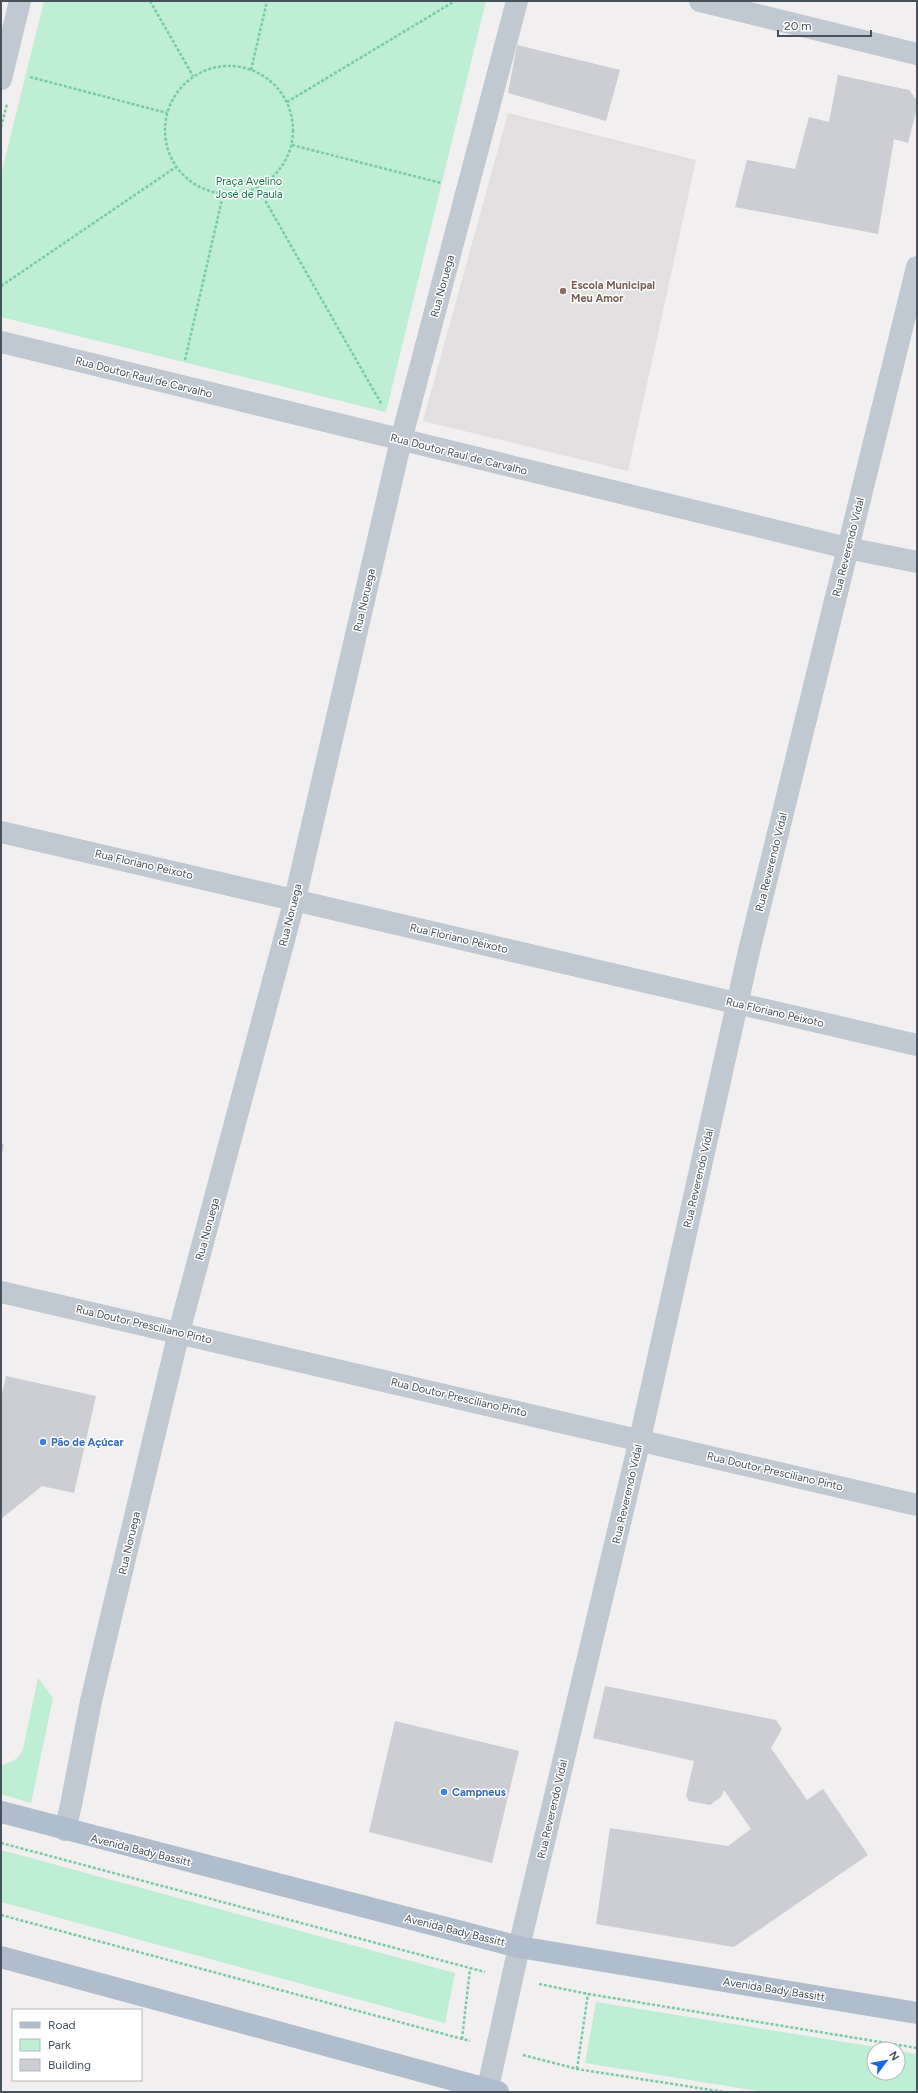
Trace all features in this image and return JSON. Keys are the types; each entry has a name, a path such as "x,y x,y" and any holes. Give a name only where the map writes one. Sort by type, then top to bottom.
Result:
{"main road":[{"name":"Avenida Bady Bassitt","path":"1,1812 65,1830 519,1947 917,2013"},
{"path":"1,1957 313,2041 491,2091"}],"street":[{"path":"12,77 20,1"},
{"name":"Rua Noruega","path":"65,1830 91,1701 180,1332 295,899 402,440 517,1"},
{"path":"700,1 917,54"},
{"name":"Rua Reverendo Vidal","path":"491,2091 497,2048 519,1947 640,1439 737,1003 847,548 917,267"},
{"name":"Rua Doutor Raul de Carvalho","path":"1,342 847,548 917,562"},
{"name":"Rua Floriano Peixoto","path":"1,832 295,899 917,1045"},
{"name":"Rua Doutor Presciliano Pinto","path":"1,1292 180,1332 917,1505"}],"path":[{"path":"150,1 193,76"},
{"path":"251,70 267,1"},
{"path":"287,102 455,1"},
{"path":"222,66 237,66 251,70 272,83 281,92 287,102 293,123 292,144 280,171 270,181 258,188 246,192 223,195 197,186 176,167 170,158 164,135 167,113 176,92 193,76 222,66"},
{"path":"12,77 167,113"},
{"path":"292,144 446,184"},
{"path":"1,286 176,167"},
{"path":"258,188 402,440"},
{"path":"184,365 223,195"},
{"path":"1,1915 577,2069 724,2092"},
{"path":"462,2038 470,1969"},
{"path":"577,2069 588,1994"}],"shaded area":[{"name":"Escola Municipal Meu Amor","path":"508,113 696,160 628,471 423,421"}],"green space":[{"name":"Praça Avelino José de Paula","path":"44,1 486,1 386,412 1,317 1,175"},
{"path":"38,1678 53,1698 31,1803 1,1794 1,1765 14,1760 23,1749"},
{"path":"1,1850 455,1973 445,2023 1,1902"},
{"path":"596,2002 866,2045 866,2081 906,2081 906,2052 917,2054 917,2092 764,2092 585,2063"}],"building":[{"path":"517,45 620,70 606,121 508,93"},
{"path":"838,75 909,90 917,100 917,108 908,143 894,139 878,234 735,207 747,160 795,169 809,117 829,122"},
{"path":"1,1144 4,1144 2,1155 1,1155"},
{"name":"Pão de Açúcar","path":"6,1376 96,1396 74,1493 42,1486 1,1519 1,1398"},
{"path":"605,1686 776,1720 782,1729 771,1748 807,1800 823,1789 868,1855 734,1947 596,1924 610,1828 728,1846 751,1829 724,1790 721,1797 710,1805 689,1801 686,1796 694,1761 593,1738"},
{"name":"Campneus","path":"395,1721 519,1751 492,1863 369,1832"}],"place":[{"name":"Escola Municipal Meu Amor","path":"563,291"},
{"name":"Pão de Açúcar","path":"43,1442"},
{"name":"Campneus","path":"444,1792"}]}
